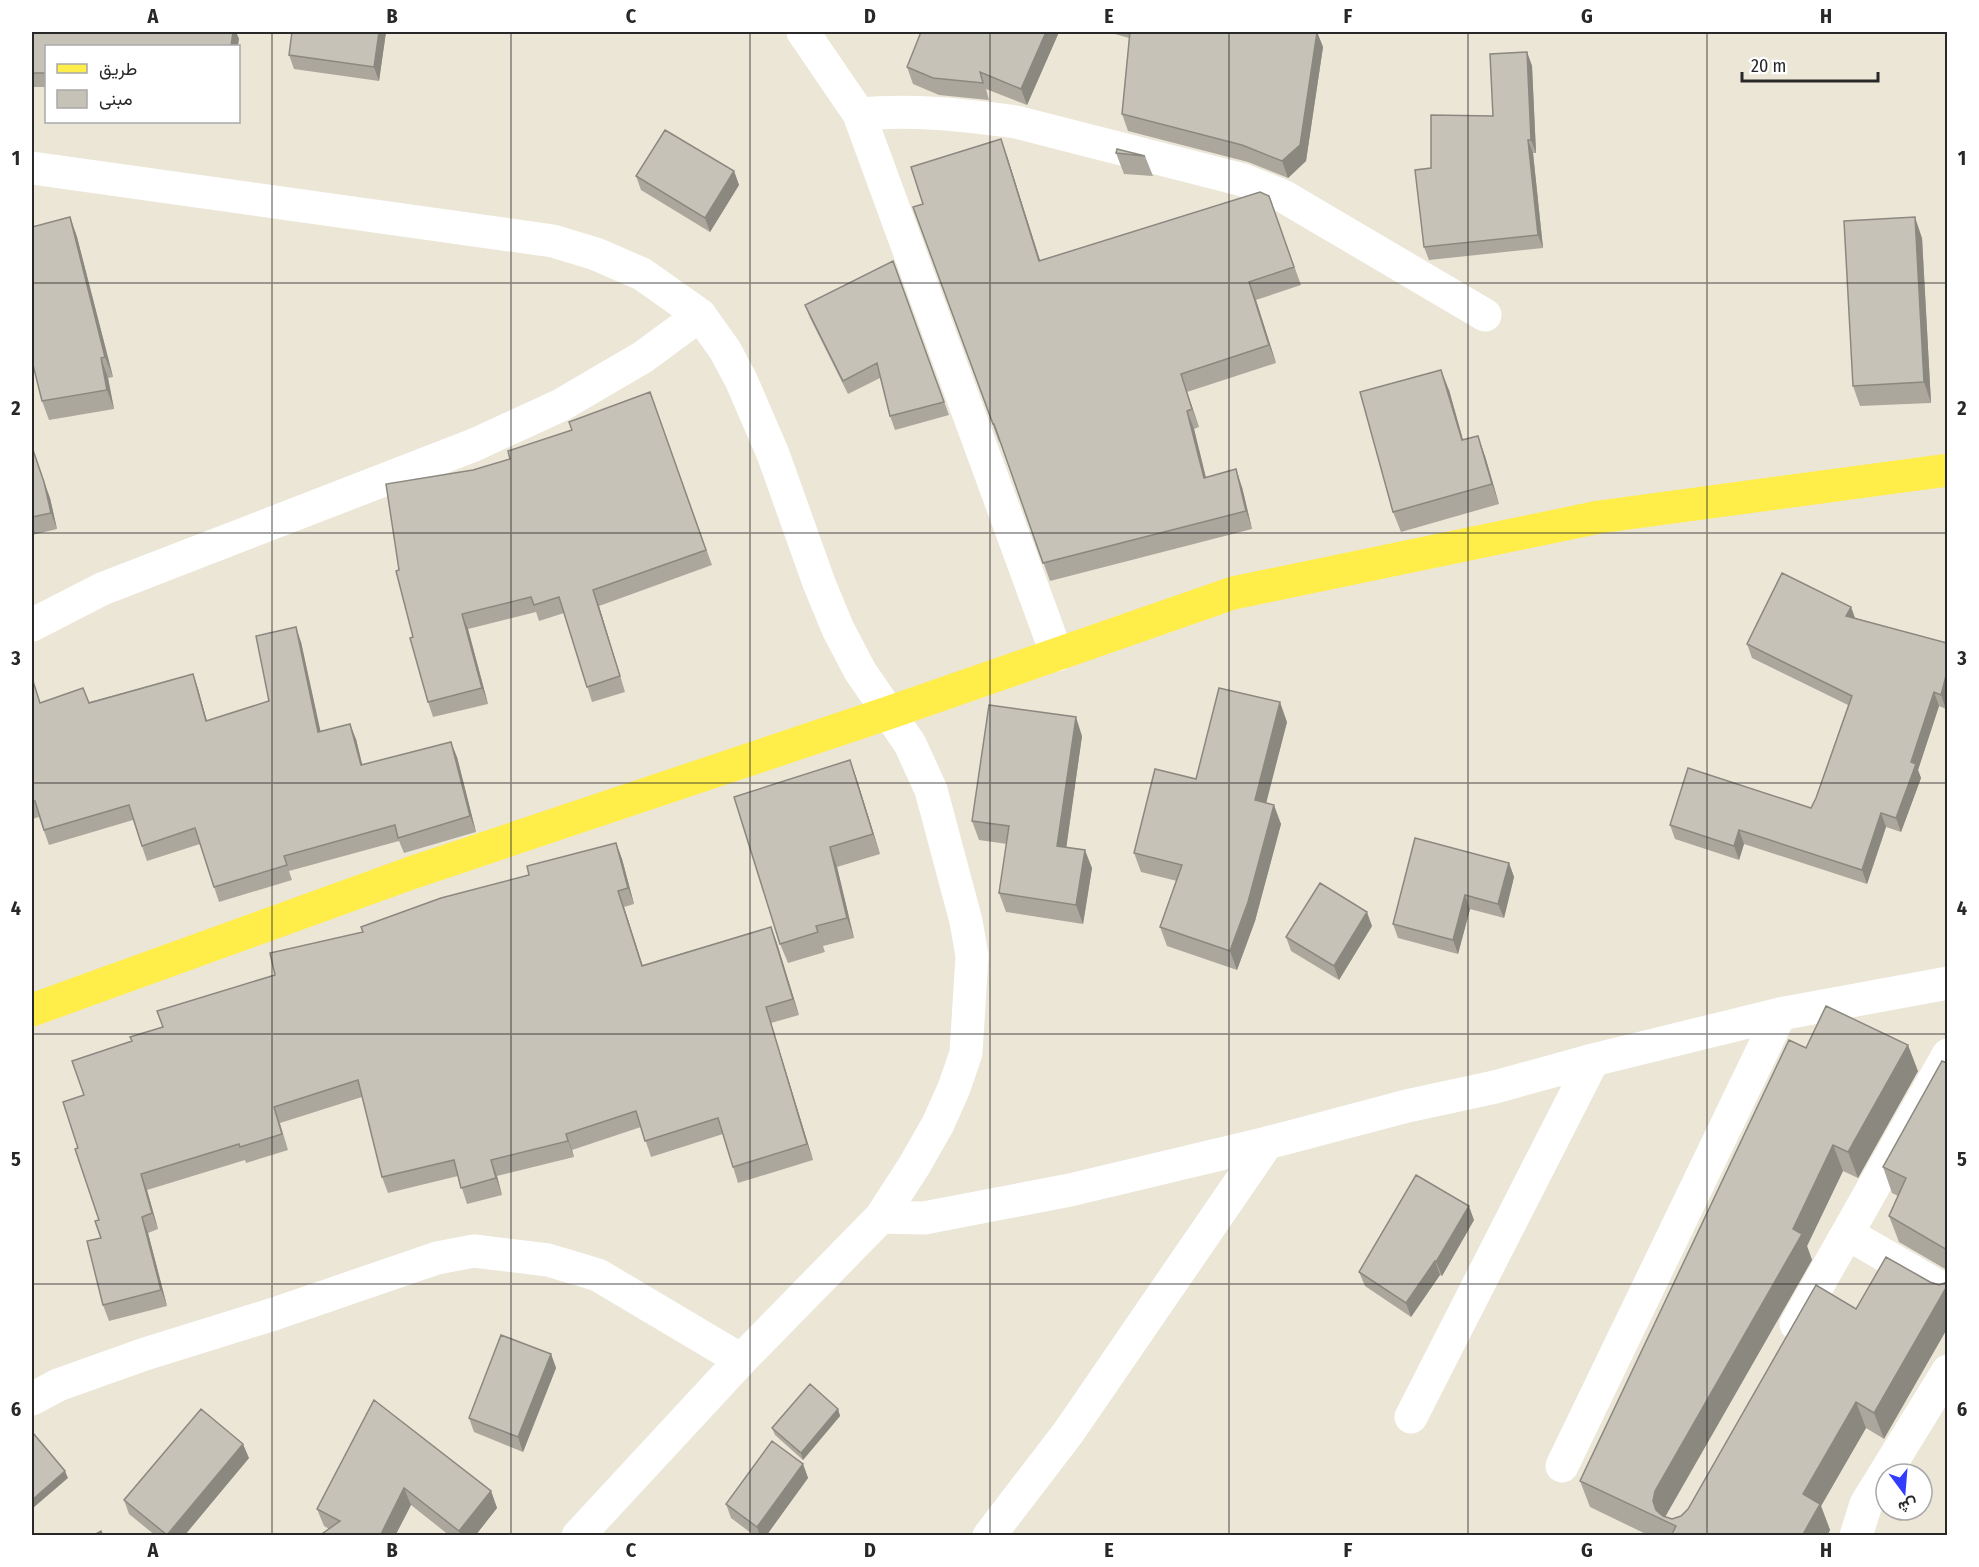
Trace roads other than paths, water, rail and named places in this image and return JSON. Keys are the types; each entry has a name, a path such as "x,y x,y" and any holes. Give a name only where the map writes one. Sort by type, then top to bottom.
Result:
{"main road":[{"path":"32,1010 411,873 888,713 1233,593 1599,517 1947,470"}],"street":[{"path":"803,32 859,114 1057,655"},
{"path":"859,114 894,111 923,112 1016,122 1243,180 1283,196 1485,315"},
{"path":"32,168 553,241 597,254 642,274 700,315 725,350 741,380 773,454 838,629 860,671 910,744 931,790 966,921 972,956 970,1019 966,1053 938,1124 881,1217 741,1360 578,1536"},
{"path":"32,625 102,589 474,445 561,405 643,357 700,315"},
{"path":"881,1217 924,1218 1070,1190 1267,1143 1407,1106 1495,1087 1593,1059 1780,1014 1947,983"},
{"path":"1562,1466 1780,1014"},
{"path":"1785,1345 1947,1054"},
{"path":"1411,1417 1593,1059"},
{"path":"989,1536 1068,1433 1267,1143"},
{"path":"1848,1234 1947,1292"},
{"path":"32,1399 58,1385 145,1354 274,1314 437,1258 474,1251 548,1260 598,1275 741,1360"},
{"path":"1856,1536 1866,1504 1947,1371"}]}
